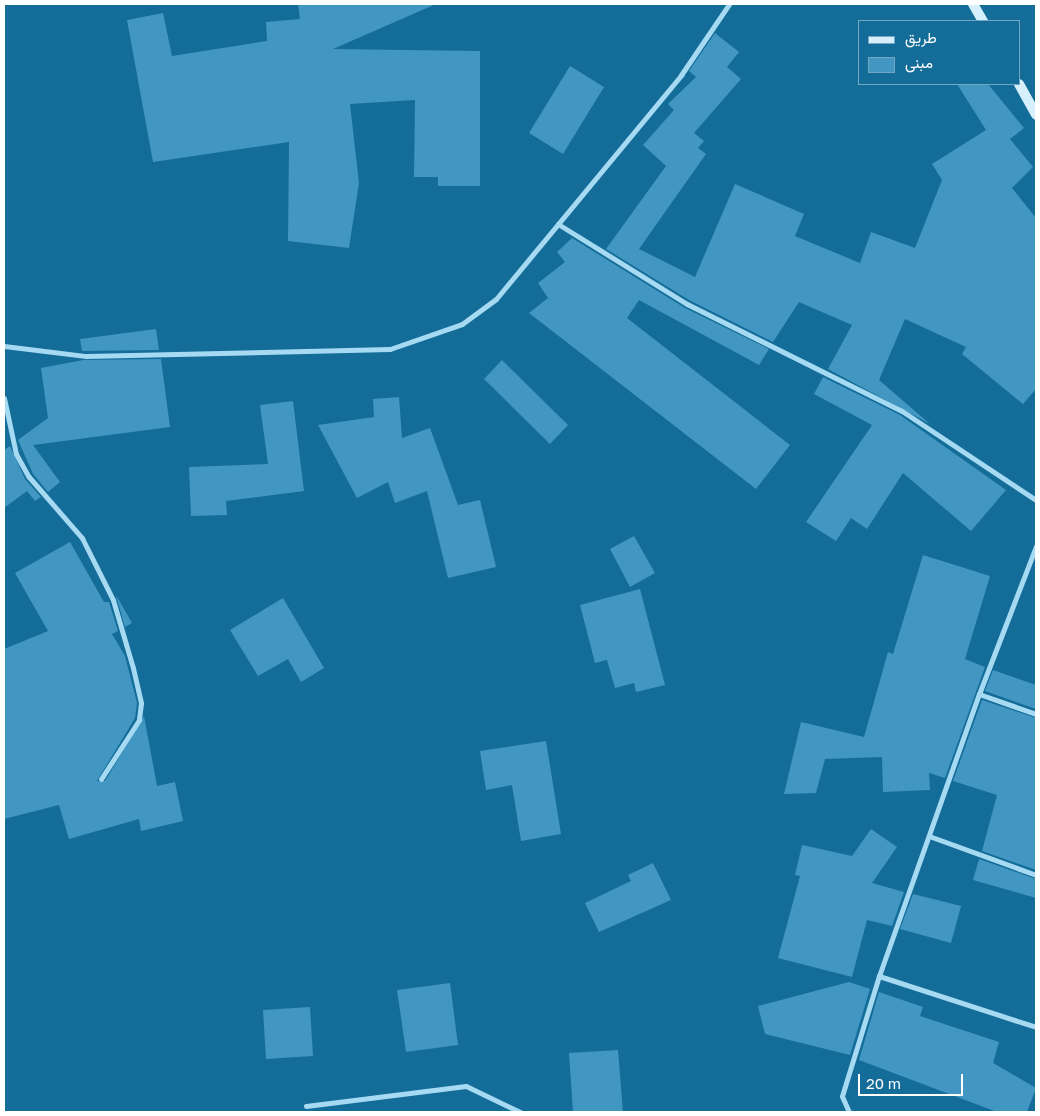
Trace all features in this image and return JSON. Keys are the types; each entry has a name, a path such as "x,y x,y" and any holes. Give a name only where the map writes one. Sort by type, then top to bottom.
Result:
{"main road":[{"path":"973,4 982,20"},
{"path":"1019,85 1036,115"}],"street":[{"path":"4,346 86,356 390,349 433,337 482,311 558,224 681,75 729,4"},
{"path":"558,224 687,304 902,411 1036,500"},
{"path":"4,398 16,454 29,477 82,538 113,600 133,668 141,703 139,720 101,780"},
{"path":"849,1112 842,1096 879,976 979,694 1036,546"},
{"path":"979,694 1036,714"},
{"path":"929,836 1036,875"},
{"path":"879,976 1036,1027"},
{"path":"306,1106 466,1086 520,1112"}],"building":[{"path":"298,4 436,4 333,49 480,51 480,186 438,186 438,177 414,177 415,100 350,104 359,183 349,248 288,241 289,142 153,162 127,20 163,13 172,56 267,41 266,22 300,19"},
{"path":"715,33 739,52 727,67 741,79 694,133 704,141 698,148 706,154 639,249 695,277 735,184 804,214 795,236 860,263 871,232 915,248 942,180 932,164 986,130 958,85 989,85 1024,128 1010,139 1033,167 1012,188 1036,218 1036,389 1023,404 962,354 966,347 905,319 879,380 930,424 828,369 852,325 799,302 773,342 689,300 606,249 666,166 643,145 674,110 668,104 696,77 689,71"},
{"path":"570,66 604,87 563,154 529,133"},
{"path":"572,238 685,308 769,349 759,365 639,300 627,318 790,445 756,489 529,313 548,298 538,283 565,262 557,252"},
{"path":"156,329 159,350 82,351 80,339"},
{"path":"161,359 170,427 33,445 60,482 48,492 33,474 18,440 48,418 41,368 83,360"},
{"path":"502,360 568,425 550,444 484,379"},
{"path":"823,377 900,415 1006,490 971,531 903,473 867,529 851,518 836,541 806,522 872,425 814,394"},
{"path":"399,397 402,438 430,428 458,505 480,500 496,567 448,578 427,491 395,503 388,482 357,498 318,425 374,417 373,399"},
{"path":"293,401 304,491 226,501 227,515 191,516 189,467 268,464 260,405"},
{"path":"10,446 25,479 41,497 35,501 27,491 4,508 4,450"},
{"path":"634,536 655,573 630,587 610,549"},
{"path":"70,542 104,602 109,602 118,631 112,634 125,656 137,703 135,718 97,781 105,781 144,716 157,786 175,782 183,821 141,831 139,819 69,839 59,805 4,819 4,649 48,631 15,573"},
{"path":"923,555 990,576 965,659 985,667 945,778 929,773 930,790 883,792 882,757 825,759 816,793 784,794 801,722 864,737 888,652 893,654"},
{"path":"640,589 665,685 636,692 634,683 615,688 607,660 595,663 580,605"},
{"path":"116,595 132,623 125,627 117,599"},
{"path":"283,598 324,668 301,682 288,659 258,676 230,630"},
{"path":"993,670 1036,685 1036,709 985,691"},
{"path":"982,700 1036,718 1036,870 982,851 997,795 953,781"},
{"path":"546,741 561,834 521,841 512,785 486,790 480,751"},
{"path":"871,829 897,847 872,883 904,892 892,926 867,920 852,977 778,958 800,876 795,875 802,845 852,856"},
{"path":"979,859 1036,879 1036,898 973,880"},
{"path":"653,863 671,900 599,932 585,903 631,881 628,875"},
{"path":"913,894 961,906 951,943 900,929"},
{"path":"849,982 870,989 850,1055 765,1034 758,1006"},
{"path":"450,983 458,1045 406,1052 397,990"},
{"path":"879,992 923,1007 920,1016 999,1042 993,1063 1036,1088 1027,1112 997,1112 859,1060"},
{"path":"310,1007 313,1056 266,1059 263,1010"},
{"path":"618,1050 623,1112 573,1112 569,1053"}]}
